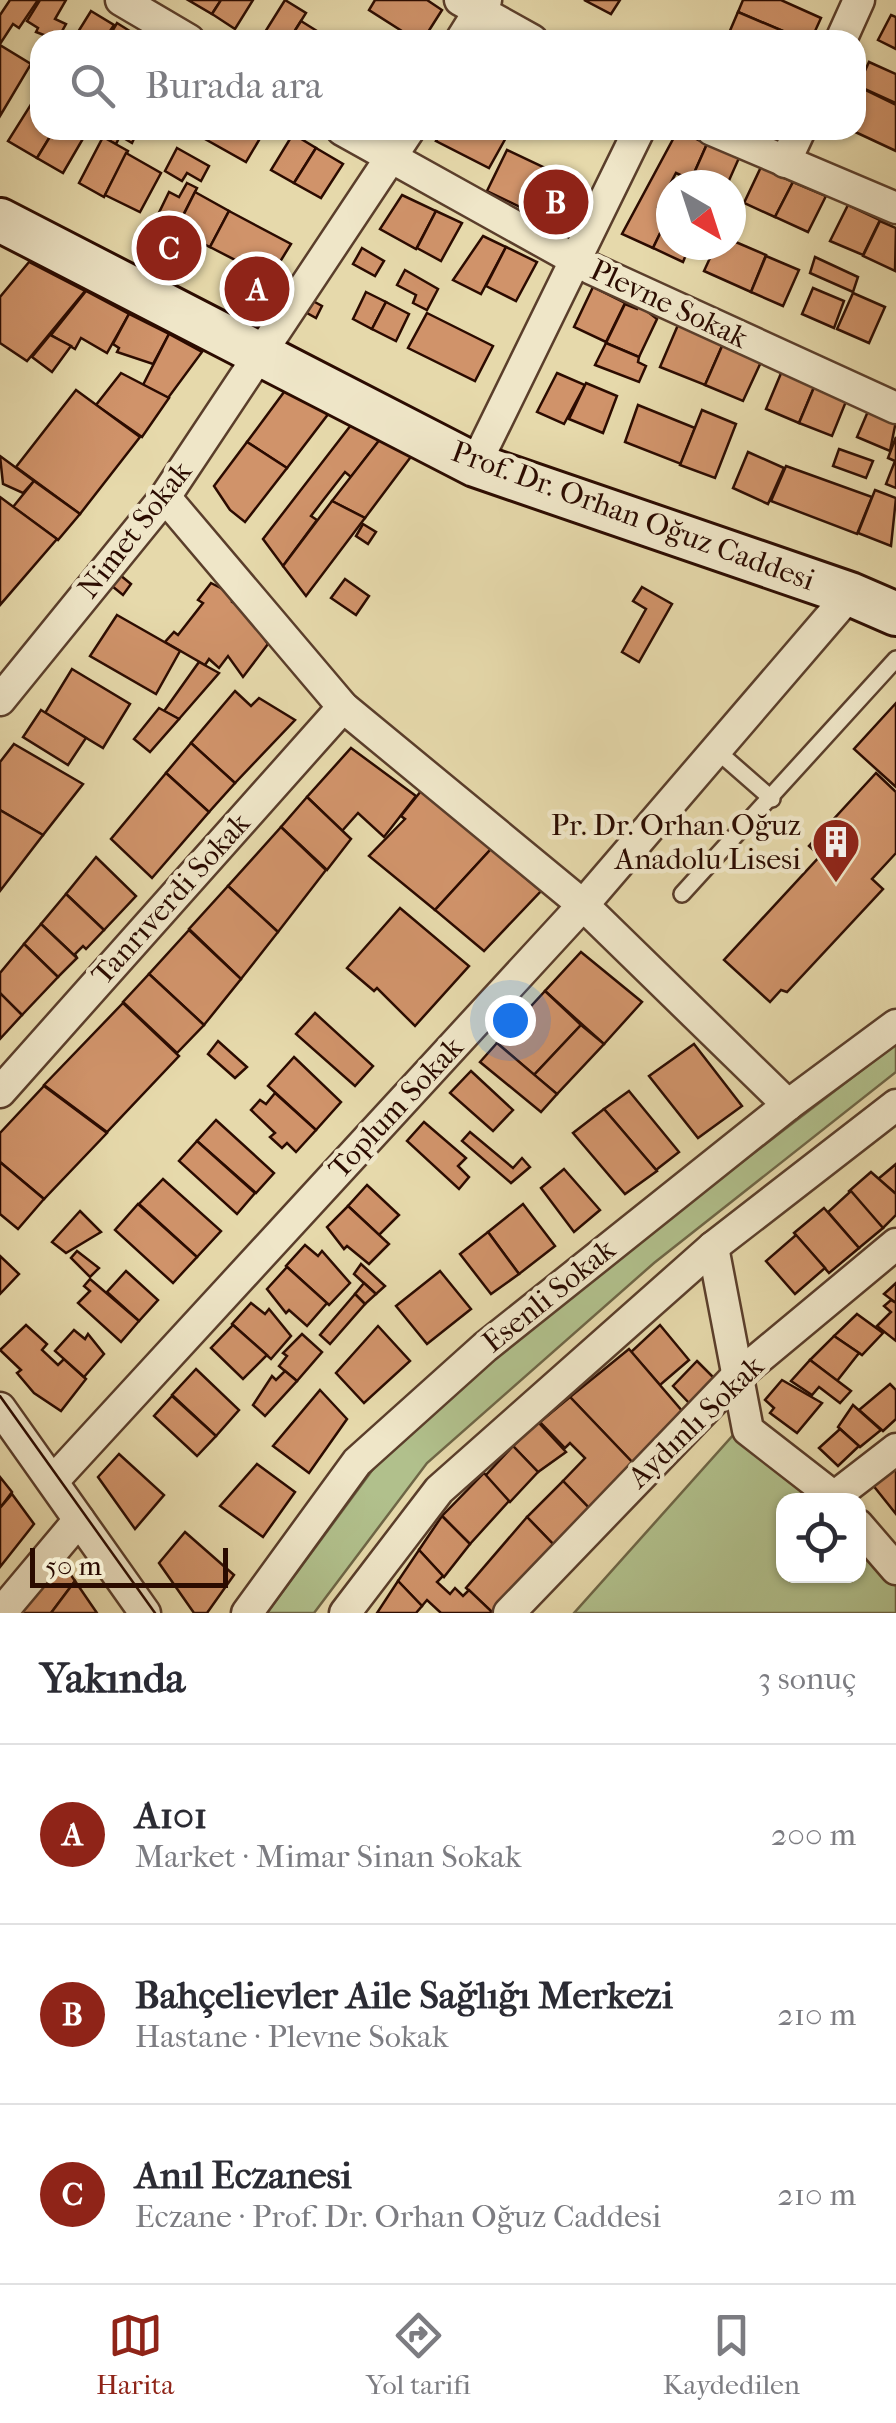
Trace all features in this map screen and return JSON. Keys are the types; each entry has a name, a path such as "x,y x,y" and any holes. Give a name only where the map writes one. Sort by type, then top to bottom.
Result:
{"main road":[{"name":"Prof. Dr. Orhan Oğuz Caddesi","path":"0,220 475,465 850,594 896,614"}],"street":[{"path":"121,0 172,30"},
{"path":"846,30 859,0"},
{"path":"465,30 474,4 516,30"},
{"name":"Plevne Sokak","path":"359,140 578,262 896,408"},
{"name":"Nimet Sokak","path":"0,700 165,497 403,140"},
{"path":"475,465 578,262 634,140"},
{"path":"735,140 896,208"},
{"path":"785,162 795,140"},
{"path":"165,497 342,707 584,904 788,1105"},
{"name":"Toplum Sokak","path":"53,1481 584,904 850,594"},
{"name":"Tanrıverdi Sokak","path":"0,1092 342,707"},
{"name":"Esenli Sokak","path":"247,1613 358,1462 486,1347 788,1105 896,1025"},
{"path":"345,1613 440,1490 713,1246 896,1105"},
{"name":"Aydınlı Sokak","path":"509,1613 736,1378 896,1244"},
{"path":"713,1246 748,1430 828,1493"},
{"path":"0,1408 145,1613"},
{"path":"843,1493 896,1449"},
{"path":"2,1613 79,1520"},
{"path":"866,1534 896,1569"}],"lane":[{"path":"682,894 896,659"},
{"path":"716,750 772,799"}],"green space":[{"path":"896,1044 896,1072 654,1263 427,1463 314,1613 267,1613 390,1446 489,1356"},
{"path":"735,1433 813,1493 776,1493 776,1583 866,1583 866,1545 896,1581 896,1613 574,1613"}],"building":[{"path":"10,0 38,0 19,28 13,24 0,44 0,15"},
{"path":"40,0 66,0 55,19 66,24 63,30 37,30 27,21"},
{"path":"188,0 221,0 212,14"},
{"path":"221,0 253,0 235,29 212,14"},
{"path":"285,0 306,13 295,30 266,30"},
{"path":"375,0 427,0 442,10 429,30 400,30 369,10"},
{"path":"584,0 620,0 611,14"},
{"path":"743,0 781,0 821,18 816,30 780,30 738,12"},
{"path":"91,11 114,25 111,30 79,30"},
{"path":"738,12 780,30 730,30"},
{"path":"891,15 896,17 896,49 878,40"},
{"path":"301,21 315,30 295,30"},
{"path":"0,45 30,66 0,116"},
{"path":"869,62 896,74 896,103 866,90"},
{"path":"866,90 896,105 896,151 866,137"},
{"path":"30,106 30,140 48,140 37,158 8,141"},
{"path":"48,140 82,140 63,173 37,158"},
{"path":"101,140 128,151 104,197 79,183"},
{"path":"207,140 259,140 246,162"},
{"path":"289,140 303,140 316,148 294,183 271,170"},
{"path":"437,140 505,140 489,168"},
{"path":"673,140 699,140 707,144 695,170 656,170"},
{"path":"707,144 739,158 734,170 695,170"},
{"path":"177,148 209,166 201,181 187,173 182,181 165,171"},
{"path":"316,148 343,164 321,198 294,183"},
{"path":"507,150 575,182 555,224 487,191"},
{"path":"126,153 161,173 140,212 105,195"},
{"path":"761,167 793,182 775,217 746,204"},
{"path":"656,171 656,242 653,248 622,234"},
{"path":"793,182 826,196 808,232 775,217"},
{"path":"187,183 197,188 176,229 169,226 166,232 153,225 169,192 179,197"},
{"path":"195,192 229,211 210,247 176,230"},
{"path":"402,195 436,211 416,249 380,229"},
{"path":"848,205 880,220 863,255 830,241"},
{"path":"229,211 291,244 270,278 210,247"},
{"path":"436,211 462,223 441,261 417,248"},
{"path":"880,221 896,228 895,271 863,256"},
{"path":"483,236 506,247 481,294 453,280"},
{"path":"746,246 766,255 751,292 704,271 709,260 746,260"},
{"path":"506,247 537,262 516,301 486,286"},
{"path":"362,248 384,261 375,276 353,264"},
{"path":"766,256 799,270 783,306 751,292"},
{"path":"815,257 858,277 853,292 810,273"},
{"path":"29,262 85,291 27,361 0,343 0,297"},
{"path":"405,270 438,289 427,310 413,303 416,295 397,285"},
{"path":"593,287 625,303 606,342 574,327"},
{"path":"813,288 844,301 834,328 802,314"},
{"path":"86,291 129,314 107,353 81,338 75,349 51,335"},
{"path":"366,292 386,302 372,329 353,319"},
{"path":"853,293 885,307 869,343 837,329"},
{"path":"313,301 322,306 316,318 307,313"},
{"path":"386,302 409,314 396,341 372,329"},
{"path":"625,304 637,309 639,305 657,319 639,357 606,343"},
{"path":"427,313 493,346 475,381 408,348"},
{"path":"129,314 169,334 153,364 117,352 119,348 113,344"},
{"path":"678,325 723,344 705,385 660,367"},
{"path":"169,334 202,352 168,398 143,385"},
{"path":"50,335 71,346 52,372 32,357"},
{"path":"606,343 639,357 638,362 646,366 639,382 595,365"},
{"path":"723,344 761,362 743,401 705,385"},
{"path":"782,371 815,385 799,423 766,409"},
{"path":"121,373 169,398 142,437 96,405"},
{"path":"557,373 585,385 564,424 537,412"},
{"path":"586,383 617,396 603,433 569,419"},
{"path":"815,385 847,399 832,436 799,423"},
{"path":"287,388 329,413 287,468 247,442"},
{"path":"76,390 140,437 80,514 16,467"},
{"path":"638,405 695,428 681,464 625,442"},
{"path":"869,409 896,421 890,451 857,437"},
{"path":"702,410 736,424 715,478 680,465"},
{"path":"351,425 381,438 351,477 345,472 324,499 311,516 317,520 283,566 263,539"},
{"path":"896,437 896,488 886,484 895,461 888,458"},
{"path":"381,438 413,454 365,518 332,501"},
{"path":"247,442 287,468 245,522 230,510 214,486"},
{"path":"839,449 873,461 866,478 833,466"},
{"path":"748,452 784,468 768,504 733,488"},
{"path":"0,456 34,481 23,493 3,484"},
{"path":"786,466 872,497 857,534 771,501"},
{"path":"34,481 80,514 58,540 13,507"},
{"path":"875,490 896,498 891,546 858,533"},
{"path":"0,497 57,539 0,605"},
{"path":"332,501 365,518 306,596 283,566"},
{"path":"363,524 376,532 368,544 356,536"},
{"path":"120,575 131,584 123,595 112,586"},
{"path":"345,579 369,596 356,615 331,598"},
{"path":"211,583 232,594 232,602 240,605 268,644 243,677 228,656 219,668 209,659 205,665 165,642 174,632 178,635 203,603 198,600"},
{"path":"642,587 672,604 639,662 622,652 646,609 633,601"},
{"path":"117,615 180,651 156,694 90,656"},
{"path":"199,662 219,673 179,719 164,711"},
{"path":"72,669 130,704 103,748 45,713"},
{"path":"235,691 251,706 259,698 295,720 235,783 191,743"},
{"path":"896,703 896,787 854,749"},
{"path":"159,708 179,719 150,752 134,739"},
{"path":"41,710 86,738 68,765 23,737"},
{"path":"191,743 235,783 209,812 166,773"},
{"path":"14,744 83,784 43,835 0,810 0,762"},
{"path":"351,748 416,796 384,837 358,813 342,831 307,797"},
{"path":"166,773 209,812 152,878 111,839"},
{"name":"Pr. Dr. Orhan Oğuz Anadolu Lisesi","path":"876,773 896,792 896,853 872,879 883,889 787,992 781,990 770,1002 724,960 820,856 809,846"},
{"path":"421,791 491,849 435,910 369,856 405,819 401,816"},
{"path":"307,797 351,839 327,870 281,827"},
{"path":"0,810 43,835 0,891"},
{"path":"281,827 326,870 278,932 228,886"},
{"path":"491,849 541,891 484,951 435,910"},
{"path":"96,857 136,896 104,930 66,894"},
{"path":"228,886 278,932 241,979 189,929"},
{"path":"66,894 104,930 86,949 83,946 75,954 77,958 41,924"},
{"path":"400,908 469,966 415,1026 377,988 374,991 347,968"},
{"path":"41,924 77,958 58,977 24,944"},
{"path":"189,930 241,979 204,1025 149,974"},
{"path":"24,944 58,977 22,1015 0,994 0,973"},
{"path":"581,952 642,1002 604,1044 545,991"},
{"path":"149,974 204,1025 177,1053 123,1002"},
{"path":"545,991 581,1025 534,1075 497,1043"},
{"path":"0,993 22,1015 0,1039"},
{"path":"123,1003 179,1056 107,1132 44,1085"},
{"path":"315,1013 373,1066 355,1086 296,1034"},
{"path":"581,1025 604,1044 557,1094 534,1075"},
{"path":"218,1041 247,1067 235,1078 208,1054"},
{"path":"497,1043 557,1094 541,1112 480,1062"},
{"path":"694,1044 742,1106 698,1138 649,1076"},
{"path":"294,1057 341,1102 316,1130 268,1086"},
{"path":"471,1071 513,1110 493,1131 450,1093"},
{"path":"44,1086 107,1133 44,1199 0,1162 0,1133"},
{"path":"629,1091 679,1152 656,1170 604,1109"},
{"path":"275,1093 316,1130 296,1152 287,1143 282,1148 270,1137 275,1133 251,1110 260,1100 266,1104"},
{"path":"604,1109 657,1171 625,1194 573,1133"},
{"path":"216,1120 274,1173 256,1193 197,1141"},
{"path":"424,1122 466,1158 458,1166 469,1177 459,1189 407,1141"},
{"path":"470,1132 513,1168 522,1158 530,1167 511,1183 462,1141"},
{"path":"197,1141 255,1193 237,1214 179,1161"},
{"path":"0,1162 44,1199 18,1229 0,1214"},
{"path":"896,1164 896,1194 878,1179"},
{"path":"564,1169 600,1210 574,1232 541,1188"},
{"path":"871,1172 896,1194 896,1215 883,1228 849,1191"},
{"path":"163,1179 221,1231 197,1257 139,1204"},
{"path":"367,1185 399,1215 379,1235 348,1206"},
{"path":"851,1191 883,1228 859,1248 828,1212"},
{"path":"138,1204 197,1257 173,1283 115,1230"},
{"path":"523,1204 555,1246 519,1274 488,1232"},
{"path":"348,1206 389,1244 369,1264 347,1246 344,1249 327,1227"},
{"path":"824,1208 859,1248 829,1273 794,1233"},
{"path":"80,1211 101,1232 66,1253 52,1242"},
{"path":"488,1232 519,1274 491,1294 460,1254"},
{"path":"796,1235 825,1268 795,1294 766,1261"},
{"path":"305,1245 318,1256 322,1251 350,1283 329,1305 286,1266"},
{"path":"77,1251 99,1268 90,1277 71,1258"},
{"path":"0,1256 19,1274 0,1294"},
{"path":"361,1264 385,1286 376,1294 354,1274"},
{"path":"287,1267 327,1303 307,1326 289,1310 286,1313 267,1289"},
{"path":"126,1271 158,1300 139,1321 107,1292"},
{"path":"440,1271 471,1309 427,1344 396,1306"},
{"path":"90,1279 139,1321 121,1342 78,1303 90,1291 84,1286"},
{"path":"364,1283 376,1294 365,1304 355,1294"},
{"path":"896,1283 896,1303 884,1294"},
{"path":"355,1294 365,1304 330,1344 320,1335"},
{"path":"891,1300 896,1303 896,1341 877,1326 891,1312 884,1306"},
{"path":"251,1303 265,1314 269,1309 291,1336 271,1359 232,1324"},
{"path":"857,1314 883,1333 862,1355 834,1336"},
{"path":"26,1325 47,1344 42,1350 58,1365 64,1359 86,1379 61,1411 34,1393 17,1373 21,1370 0,1350"},
{"path":"233,1325 267,1355 243,1379 211,1348"},
{"path":"660,1325 689,1360 660,1385 631,1352"},
{"path":"378,1326 410,1361 364,1403 336,1373"},
{"path":"74,1330 85,1339 88,1334 104,1354 84,1377 55,1351"},
{"path":"302,1334 322,1352 297,1381 279,1366 287,1356 283,1353"},
{"path":"834,1336 859,1353 837,1381 810,1360"},
{"path":"629,1349 683,1412 633,1463 570,1397"},
{"path":"810,1360 851,1391 840,1403 819,1387 812,1395 791,1381"},
{"path":"697,1361 715,1379 690,1404 673,1386"},
{"path":"196,1369 239,1410 216,1436 172,1395"},
{"path":"285,1371 297,1381 265,1416 253,1405 272,1376 276,1380"},
{"path":"782,1380 822,1403 797,1433 770,1413 774,1408 765,1400"},
{"path":"890,1384 896,1390 896,1419 883,1431 859,1410"},
{"path":"320,1390 347,1419 309,1473 273,1446"},
{"path":"172,1396 216,1436 197,1456 154,1416"},
{"path":"570,1397 633,1463 591,1510 563,1481 585,1458 570,1443 565,1448 540,1422"},
{"path":"853,1405 881,1430 860,1447 838,1427"},
{"path":"538,1422 566,1452 538,1472 513,1446"},
{"path":"840,1429 859,1446 838,1466 819,1448"},
{"path":"513,1446 538,1472 510,1502 485,1476"},
{"path":"119,1454 164,1495 135,1529 98,1477"},
{"path":"257,1464 295,1492 263,1537 220,1506"},
{"path":"896,1465 896,1514 872,1484"},
{"path":"484,1473 509,1501 470,1544 442,1516"},
{"path":"0,1477 12,1492 0,1508"},
{"path":"563,1481 591,1510 554,1545 527,1517"},
{"path":"12,1494 34,1524 0,1567 0,1508"},
{"path":"442,1516 470,1544 444,1577 419,1550"},
{"path":"527,1517 554,1545 493,1613 466,1588"},
{"path":"185,1532 234,1575 207,1613 194,1613 159,1563"},
{"path":"419,1550 443,1576 437,1582 450,1594 455,1588 463,1596 469,1590 493,1613 441,1613 427,1600 422,1606 398,1581"},
{"path":"60,1559 75,1581 51,1613 7,1613"},
{"path":"75,1581 97,1613 51,1613"},
{"path":"398,1581 422,1606 416,1613 377,1613"}],"tram line":[{"path":"0,1396 155,1613"}],"place":[{"name":"Bahçelievler Aile Sağlığı Merkezi","path":"556,202"},
{"name":"Anıl Eczanesi","path":"169,248"},
{"name":"A101","path":"257,289"},
{"name":"Pr. Dr. Orhan Oğuz Anadolu Lisesi","path":"836,884"}]}
